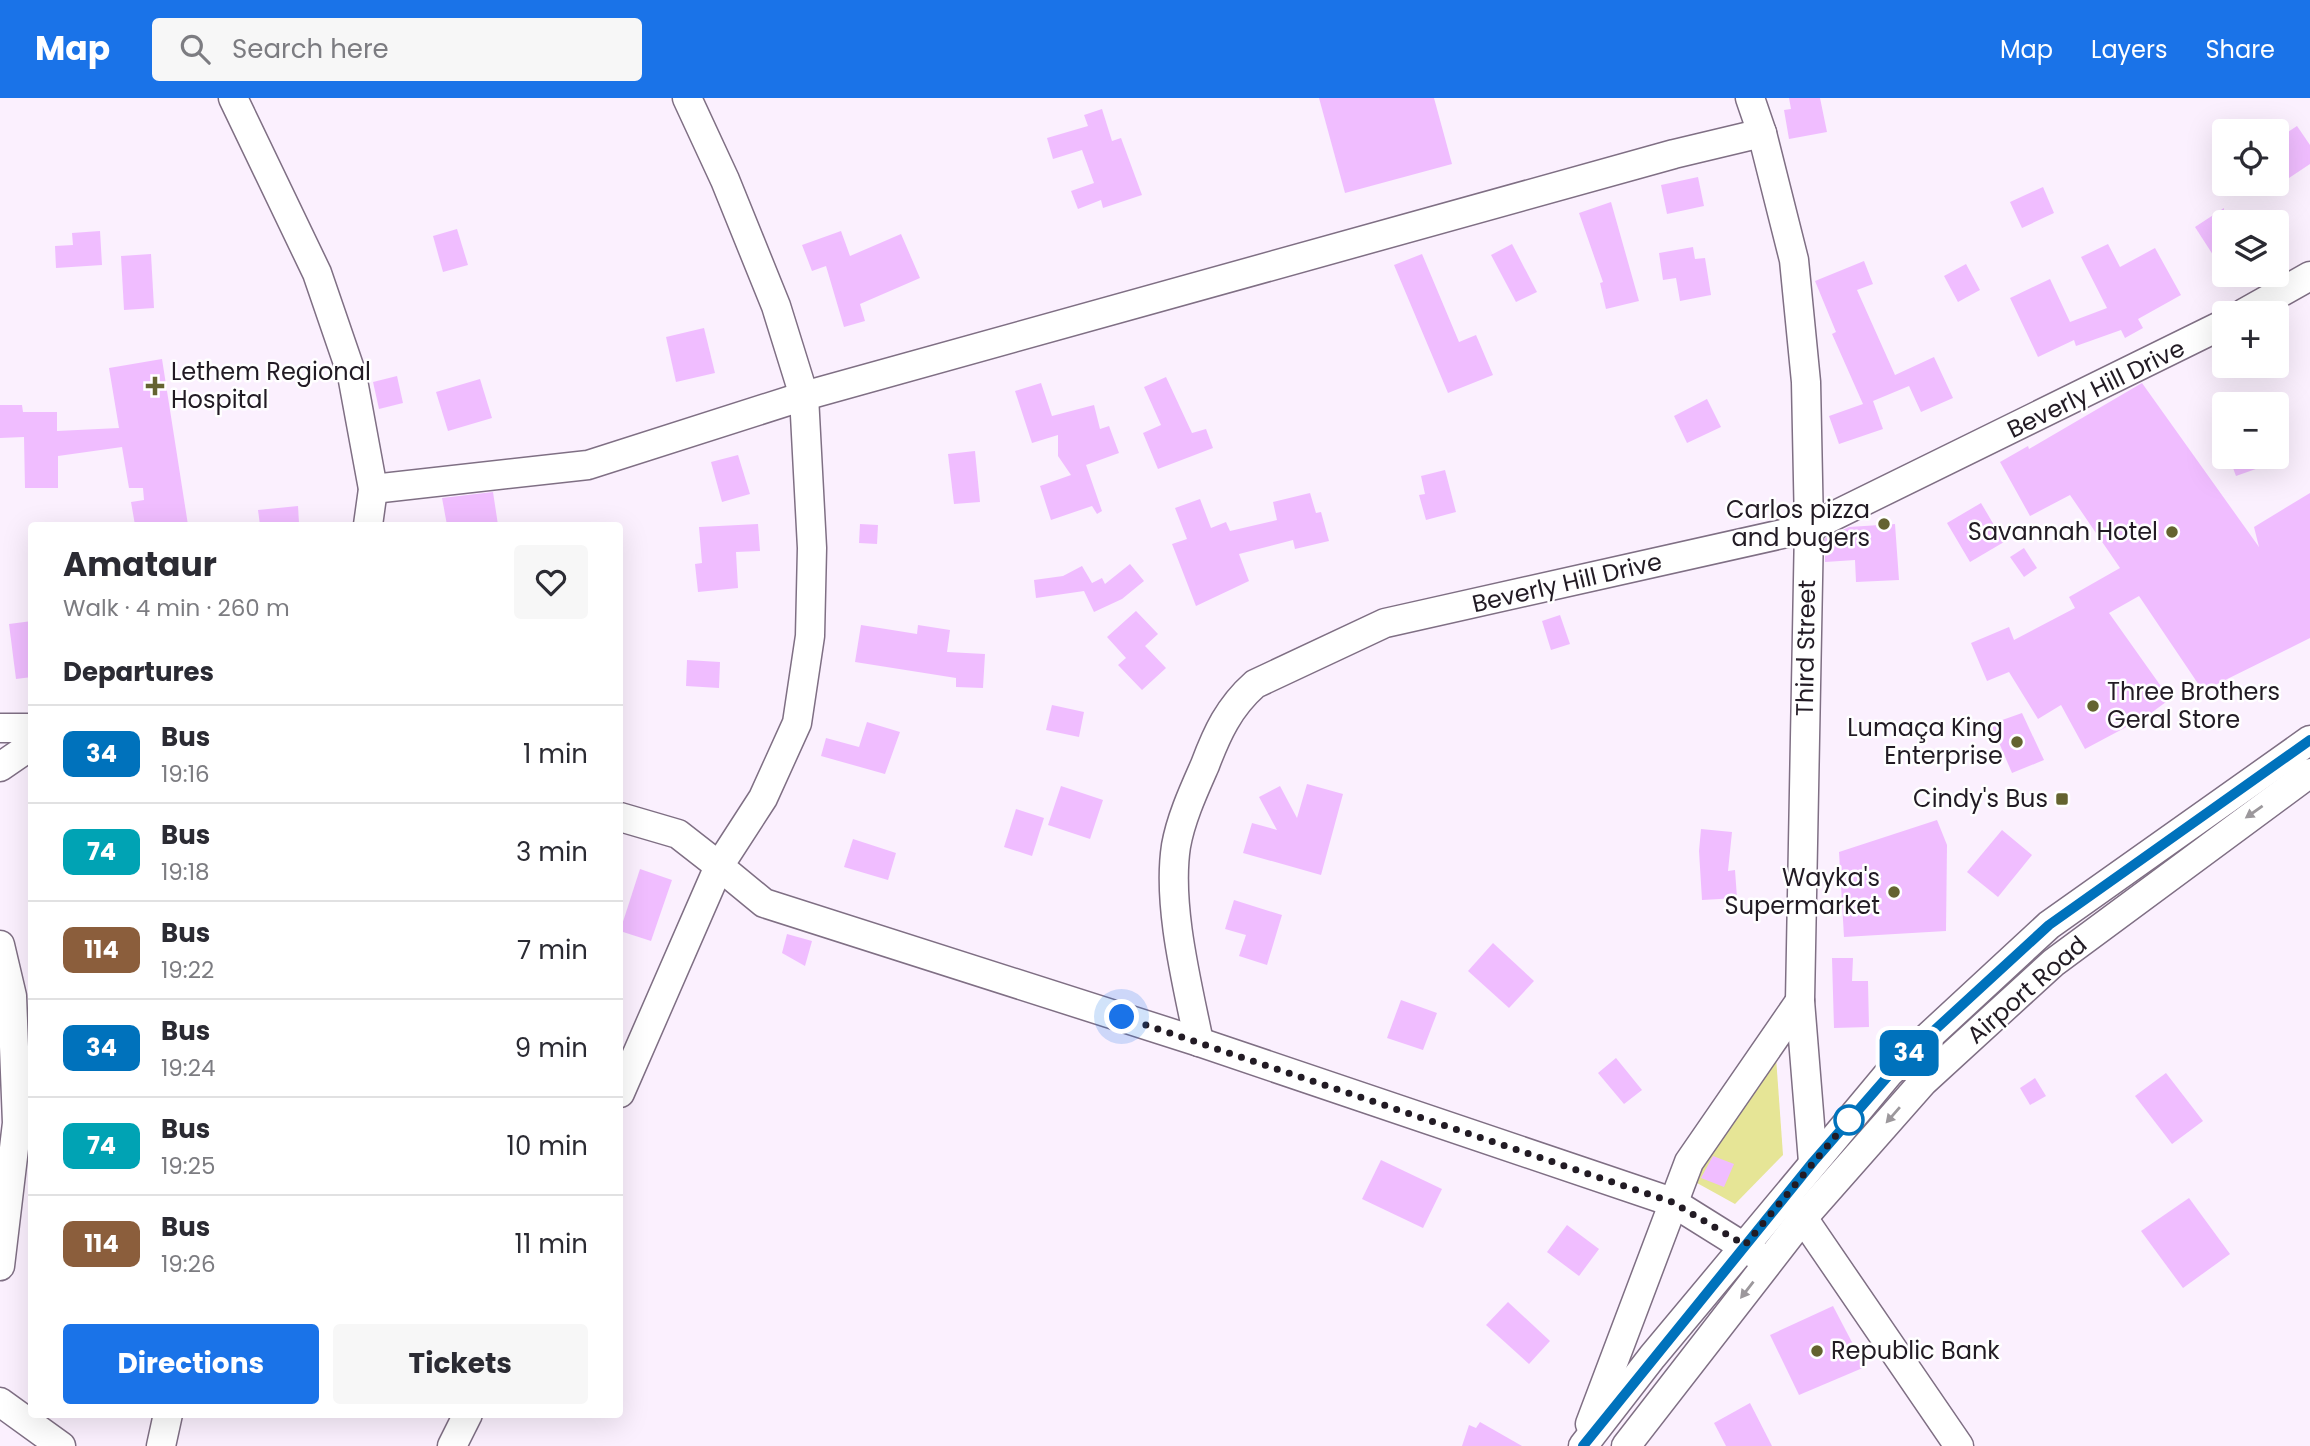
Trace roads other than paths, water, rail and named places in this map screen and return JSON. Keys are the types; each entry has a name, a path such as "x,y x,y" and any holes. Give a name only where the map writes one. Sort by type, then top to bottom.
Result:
{"street":[{"path":"233,98 317,273 352,375 373,489 368,522"},
{"path":"623,1086 719,866 763,798 797,723 810,636 811,561 804,396 776,306 725,180 687,98"},
{"name":"Third Street","path":"1750,98 1762,133 1794,260 1806,382 1809,528 1800,1002 1813,1162"},
{"path":"373,489 589,465 804,396 1674,153 1762,133"},
{"path":"2265,301 2310,276"},
{"name":"Beverly Hill Drive","path":"1199,1042 1176,925 1176,846 1190,800 1221,724 1237,700 1255,684 1385,623 1809,528 2212,330"},
{"path":"0,728 28,728"},
{"name":"Airport Road","path":"1582,1446 1813,1162 1902,1060 2049,925 2310,740"},
{"path":"0,767 28,748"},
{"name":"Airport Road","path":"1626,1446 1803,1218 1923,1082 2053,963 2310,773"},
{"path":"623,818 678,834 764,903 1199,1042 1672,1202 1745,1245 1768,1262"},
{"path":"0,945 12,996 17,1124 0,1266"},
{"path":"1582,1446 1689,1162 1800,1002"},
{"path":"1902,1060 1923,1082"},
{"path":"1803,1218 1959,1446"},
{"path":"0,1402 61,1446"},
{"path":"161,1446 167,1418"},
{"path":"452,1446 466,1418"}],"place":[{"name":"Lethem Regional Hospital","path":"155,386"},
{"name":"Carlos pizza and bugers","path":"1884,524"},
{"name":"Savannah Hotel","path":"2172,532"},
{"name":"Three Brothers Geral Store","path":"2093,706"},
{"name":"Lumaça King Enterprise","path":"2017,742"},
{"name":"Cindy's Bus","path":"2062,799"},
{"name":"Wayka's Supermarket","path":"1894,892"},
{"name":"Republic Bank","path":"1817,1351"}]}
